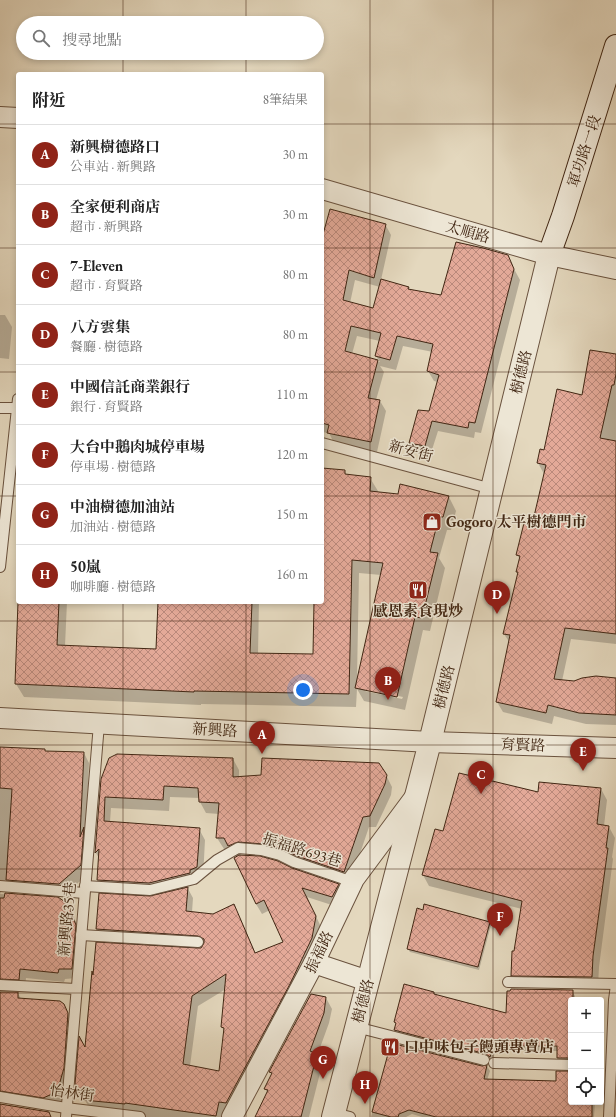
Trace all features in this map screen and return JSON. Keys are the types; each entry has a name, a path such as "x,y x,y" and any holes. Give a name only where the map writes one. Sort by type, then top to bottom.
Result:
{"street":[{"name":"軍功路一段","path":"549,255 563,216 616,46"},
{"path":"0,117 16,118"},
{"name":"太順路","path":"324,190 549,255 616,269"},
{"name":"樹德路","path":"339,1116 356,1027 430,742 549,255"},
{"name":"新興路","path":"0,718 430,742"},
{"name":"育賢路","path":"430,742 616,748"},
{"name":"振福路","path":"232,1117 314,963 353,882 417,794"},
{"path":"314,963 368,981"}],"lane":[{"path":"0,408 16,405"},
{"path":"0,567 16,423"},
{"name":"新安街","path":"324,444 492,489"},
{"name":"新興路35巷","path":"66,1113 99,724"},
{"name":"振福路693巷","path":"0,886 150,890 194,879 217,860 238,848 261,850 280,855 294,862 353,882"},
{"path":"81,935 198,942"},
{"path":"508,982 616,985 606,1066 609,1117"},
{"path":"0,986 76,989"},
{"path":"356,1027 489,1062 568,1065"},
{"name":"怡林街","path":"0,1097 66,1113 140,1117"}],"building":[{"path":"330,209 386,224 374,278 349,270 343,300 373,308 381,279 409,287 408,289 441,295 456,242 508,255 514,269 475,423 469,422 468,428 432,421 425,446 409,443 418,410 429,411 439,375 427,371 433,344 397,336 390,360 375,356 381,333 351,326 345,351 378,360 368,398 380,400 371,442 327,433 329,425 324,424 324,231"},
{"path":"590,350 616,354 616,374 614,385 612,385 600,438 616,441 616,634 565,628 554,679 574,681 596,676 616,678 616,715 579,713 548,705 546,713 496,702 510,635 503,634 518,572 516,572 520,556 516,555 524,523 532,525 546,465 537,463 540,449 544,450 557,389 582,395"},
{"path":"324,468 345,470 345,474 371,477 370,491 398,494 400,484 449,496 443,517 439,517 430,552 438,553 422,618 415,617 397,697 355,688 383,563 352,560 349,694 194,692 15,684 18,604 59,604 57,645 156,649 158,604 252,604 250,653 313,654 314,604 324,604"},
{"path":"0,747 45,749 45,751 84,752 80,837 84,827 81,865 59,884 6,880 12,789 0,788"},
{"path":"117,754 233,758 233,777 261,775 262,758 379,763 387,775 385,784 370,816 363,817 344,872 297,856 282,849 263,844 238,842 228,846 224,838 216,838 219,803 199,802 198,788 164,786 163,800 105,797 104,821 200,828 197,867 190,870 190,873 149,883 97,880 99,849 95,853 101,779 109,758"},
{"path":"459,773 538,792 539,782 601,788 597,824 609,826 606,848 608,848 593,956 592,977 511,976 512,951 514,951 522,901 422,875 435,829 443,831"},
{"path":"239,855 260,856 278,861 292,868 339,884 332,897 302,888 316,916 312,938 290,984 226,1103 219,1102 216,1116 125,1103 83,1100 75,1084 79,1036 85,1047 96,942 198,948 201,948 204,943 204,939 198,936 96,929 99,893 150,896 188,887 186,911 213,914 234,904 255,953 283,942 264,900 256,904 234,858","holes":["226,974 221,1027 224,1028 219,1071 183,1064 192,996"]},
{"path":"5,893 58,897 68,904 76,925 72,969 59,969 58,973 20,969 19,980 0,979 0,898 4,898"},
{"path":"424,904 490,922 478,967 407,949 417,908 423,910"},
{"path":"404,984 434,992 434,994 506,1013 507,991 510,991 511,989 573,990 573,997 568,997 568,1058 557,1058 557,1046 493,1046 490,1057 486,1054 394,1030 396,1023 394,1022"},
{"path":"0,992 18,992 18,998 60,1001 64,1004 68,1013 64,1068 57,1092 43,1098 0,1091"},
{"path":"311,994 326,997 324,1013 310,1051 317,1054 301,1117 255,1117 268,1090 264,1089 272,1073 269,1072"},
{"path":"391,1043 482,1066 487,1065 484,1079 556,1081 556,1071 568,1071 568,1105 592,1105 592,1117 436,1117 409,1110 399,1114 398,1117 391,1117 372,1112"},
{"path":"0,1104 49,1112 51,1117 0,1117"}],"place":[{"name":"Gogoro 太平樹德門市","path":"432,522"},
{"name":"感恩素食現炒","path":"418,590"},
{"name":"八方雲集","path":"497,614"},
{"name":"全家便利商店","path":"388,700"},
{"name":"新興樹德路口","path":"262,754"},
{"name":"中國信託商業銀行","path":"583,771"},
{"name":"7-Eleven","path":"481,794"},
{"name":"大台中鵝肉城停車場","path":"500,936"},
{"name":"口中味包子饅頭專賣店","path":"390,1047"},
{"name":"中油樹德加油站","path":"323,1079"},
{"name":"50嵐","path":"365,1104"}]}
